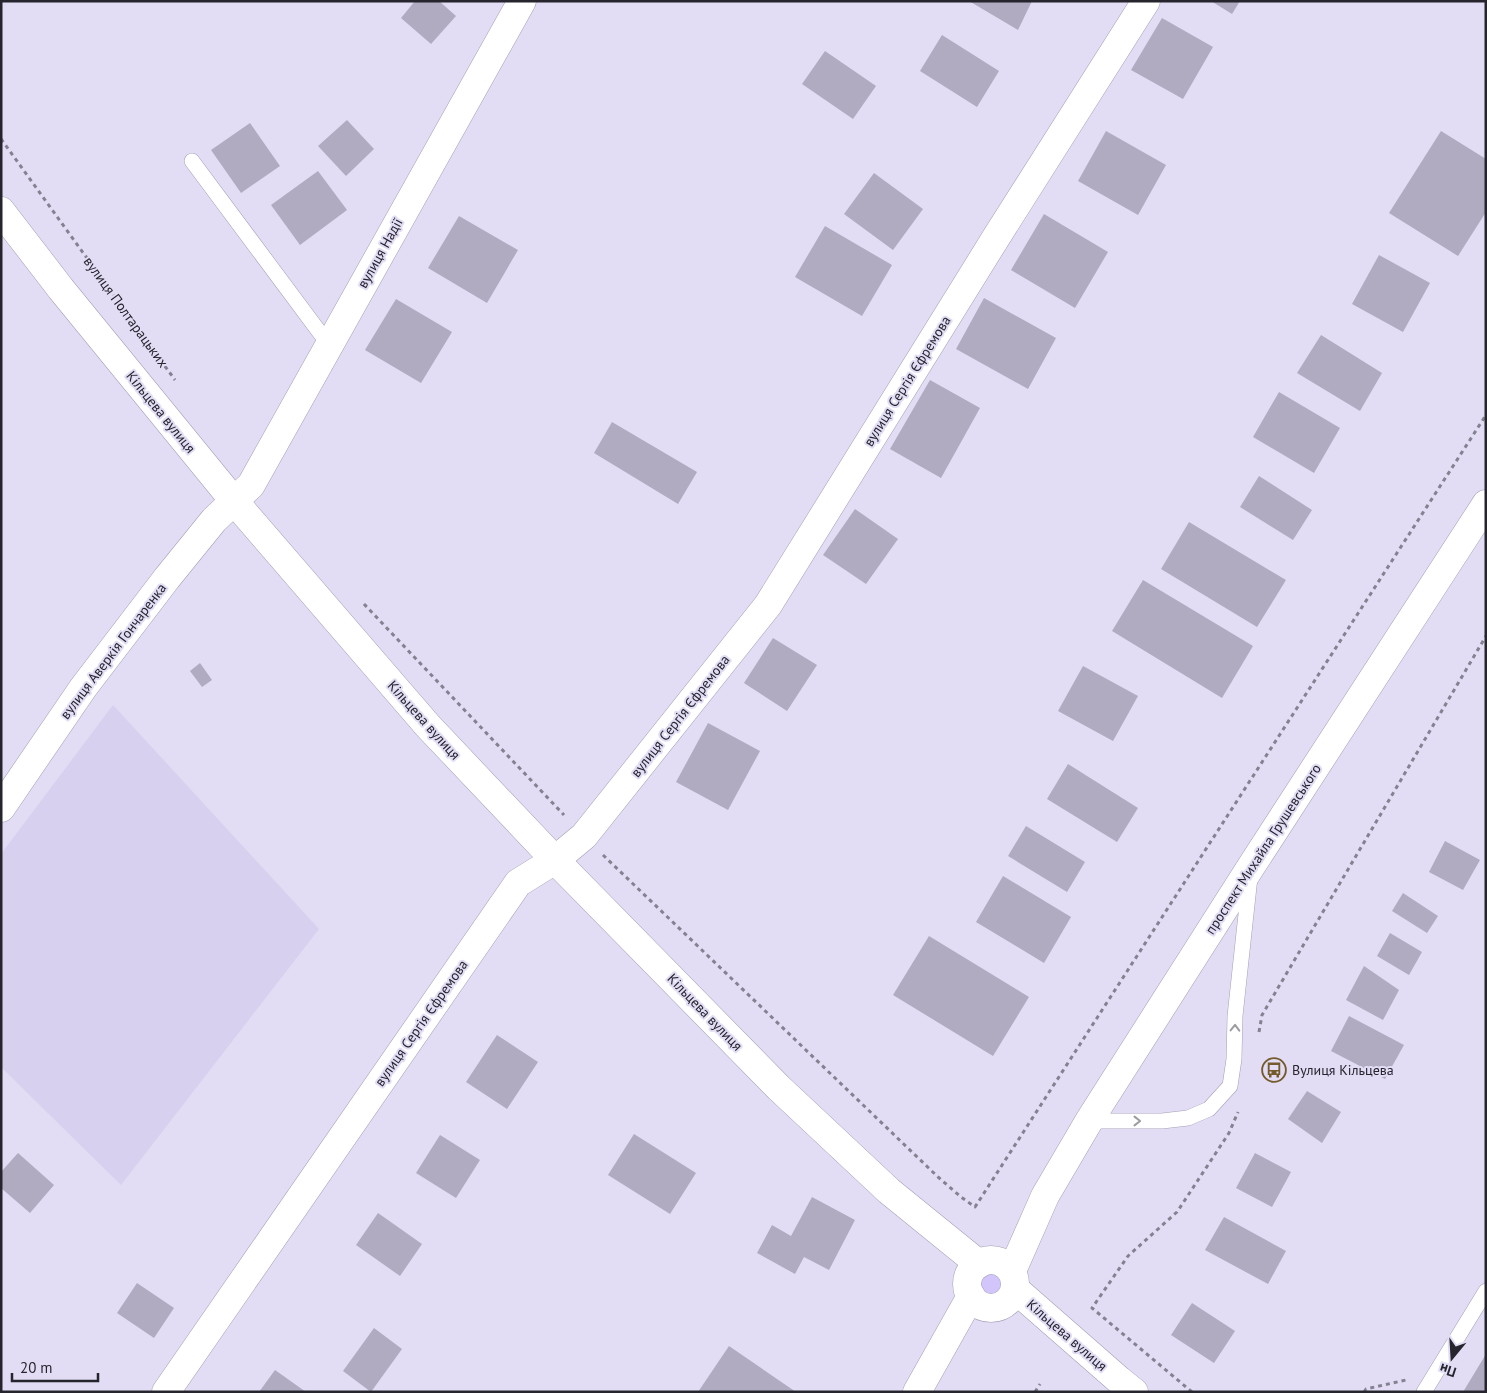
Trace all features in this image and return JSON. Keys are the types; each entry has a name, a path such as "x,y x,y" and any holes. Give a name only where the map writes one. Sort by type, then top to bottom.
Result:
{"street":[{"name":"вулиця Надії","path":"234,501 251,485 522,1"},
{"name":"вулиця Сергія Єфремова","path":"166,1392 518,883 555,860 584,836 768,605 997,236 1146,1"},
{"name":"Кільцева вулиця","path":"1,211 61,289 234,501 428,726 555,860 779,1088 889,1191 991,1284 1126,1386"},
{"name":"вулиця Аверкія Гончаренка","path":"1,808 83,688 214,520 234,501"},
{"name":"проспект Михайла Грушевського","path":"918,1392 991,1284 1089,1121 1486,504"}],"lane":[{"path":"192,161 329,345"},
{"path":"1089,1121 1162,1121 1188,1118 1209,1109 1230,1086 1234,1059 1235,1016 1252,865"},
{"path":"1424,1392 1486,1291"}],"path":[{"name":"вулиця Полтарацьких","path":"1,139 175,380"},
{"path":"975,1207 1486,416"},
{"path":"1259,1033 1262,1015 1486,636"},
{"path":"1192,1392 1092,1308 1128,1256 1177,1212 1229,1132 1240,1108"},
{"path":"1364,1392 1366,1389 1436,1373"},
{"path":"1035,1392 1040,1384"}],"shaded area":[{"path":"113,705 319,929 121,1185 1,1067 1,854"},
{"path":"990,1264 1002,1267 1007,1295 994,1303 986,1302 978,1297 972,1282 974,1274"}],"building":[{"path":"415,1 439,1 456,16 431,44 401,18"},
{"path":"969,1 1032,1 1018,30"},
{"path":"1211,1 1240,1 1232,14"},
{"path":"1162,18 1213,47 1183,99 1131,70"},
{"path":"942,35 999,71 977,107 920,71"},
{"path":"825,51 876,86 853,119 802,84"},
{"path":"347,120 374,149 346,176 318,146"},
{"path":"250,123 280,166 241,193 211,150"},
{"path":"1106,131 1166,165 1138,215 1078,181"},
{"path":"1441,131 1486,159 1486,212 1458,256 1389,213"},
{"path":"318,171 347,210 300,245 271,205"},
{"path":"874,173 923,209 893,250 844,214"},
{"path":"1044,214 1108,252 1075,308 1011,270"},
{"path":"459,216 518,250 487,303 428,268"},
{"path":"825,226 892,265 862,316 795,277"},
{"path":"1379,255 1430,283 1403,332 1352,304"},
{"path":"984,298 1056,338 1028,389 956,349"},
{"path":"396,299 452,332 421,383 365,350"},
{"path":"1321,335 1382,373 1360,411 1297,373"},
{"path":"930,380 980,408 941,478 890,449"},
{"path":"1279,392 1340,428 1314,473 1253,437"},
{"path":"612,422 697,472 678,504 594,453"},
{"path":"1259,476 1312,510 1293,540 1240,507"},
{"path":"855,509 898,539 866,584 823,555"},
{"path":"1189,522 1286,580 1257,627 1161,569"},
{"path":"1143,580 1253,646 1222,698 1112,631"},
{"path":"773,638 817,665 787,711 744,683"},
{"path":"200,663 212,680 202,687 190,671"},
{"path":"1083,666 1138,696 1113,741 1058,711"},
{"path":"708,723 760,751 728,810 676,782"},
{"path":"1068,764 1138,808 1117,842 1047,799"},
{"path":"1026,826 1085,862 1067,892 1008,856"},
{"path":"1445,841 1480,860 1463,890 1429,872"},
{"path":"1003,876 1071,917 1044,963 976,922"},
{"path":"1403,893 1438,916 1427,933 1392,911"},
{"path":"1390,933 1422,952 1409,975 1377,956"},
{"path":"929,936 1029,997 993,1056 893,995"},
{"path":"1364,966 1399,990 1383,1020 1346,1000"},
{"path":"1349,1016 1404,1045 1385,1079 1331,1051"},
{"path":"497,1035 538,1062 507,1109 466,1082"},
{"path":"1307,1091 1341,1112 1322,1143 1288,1119"},
{"path":"634,1134 696,1173 670,1214 608,1175"},
{"path":"440,1135 480,1160 456,1198 416,1173"},
{"path":"18,1153 54,1185 30,1213 1,1188 1,1172"},
{"path":"1255,1153 1291,1172 1272,1207 1236,1188"},
{"path":"812,1197 855,1220 829,1270 804,1257 795,1274 757,1253 772,1225 791,1236"},
{"path":"378,1213 422,1244 400,1276 356,1245"},
{"path":"1224,1217 1286,1251 1268,1284 1205,1250"},
{"path":"137,1283 174,1308 154,1338 117,1313"},
{"path":"1192,1303 1235,1331 1214,1363 1171,1335"},
{"path":"374,1328 402,1349 371,1392 343,1371"},
{"path":"729,1346 796,1392 698,1392"},
{"path":"1486,1354 1486,1392 1463,1392"},
{"path":"275,1370 306,1392 259,1392"}],"place":[{"name":"Вулиця Кільцева","path":"1274,1070"}]}
